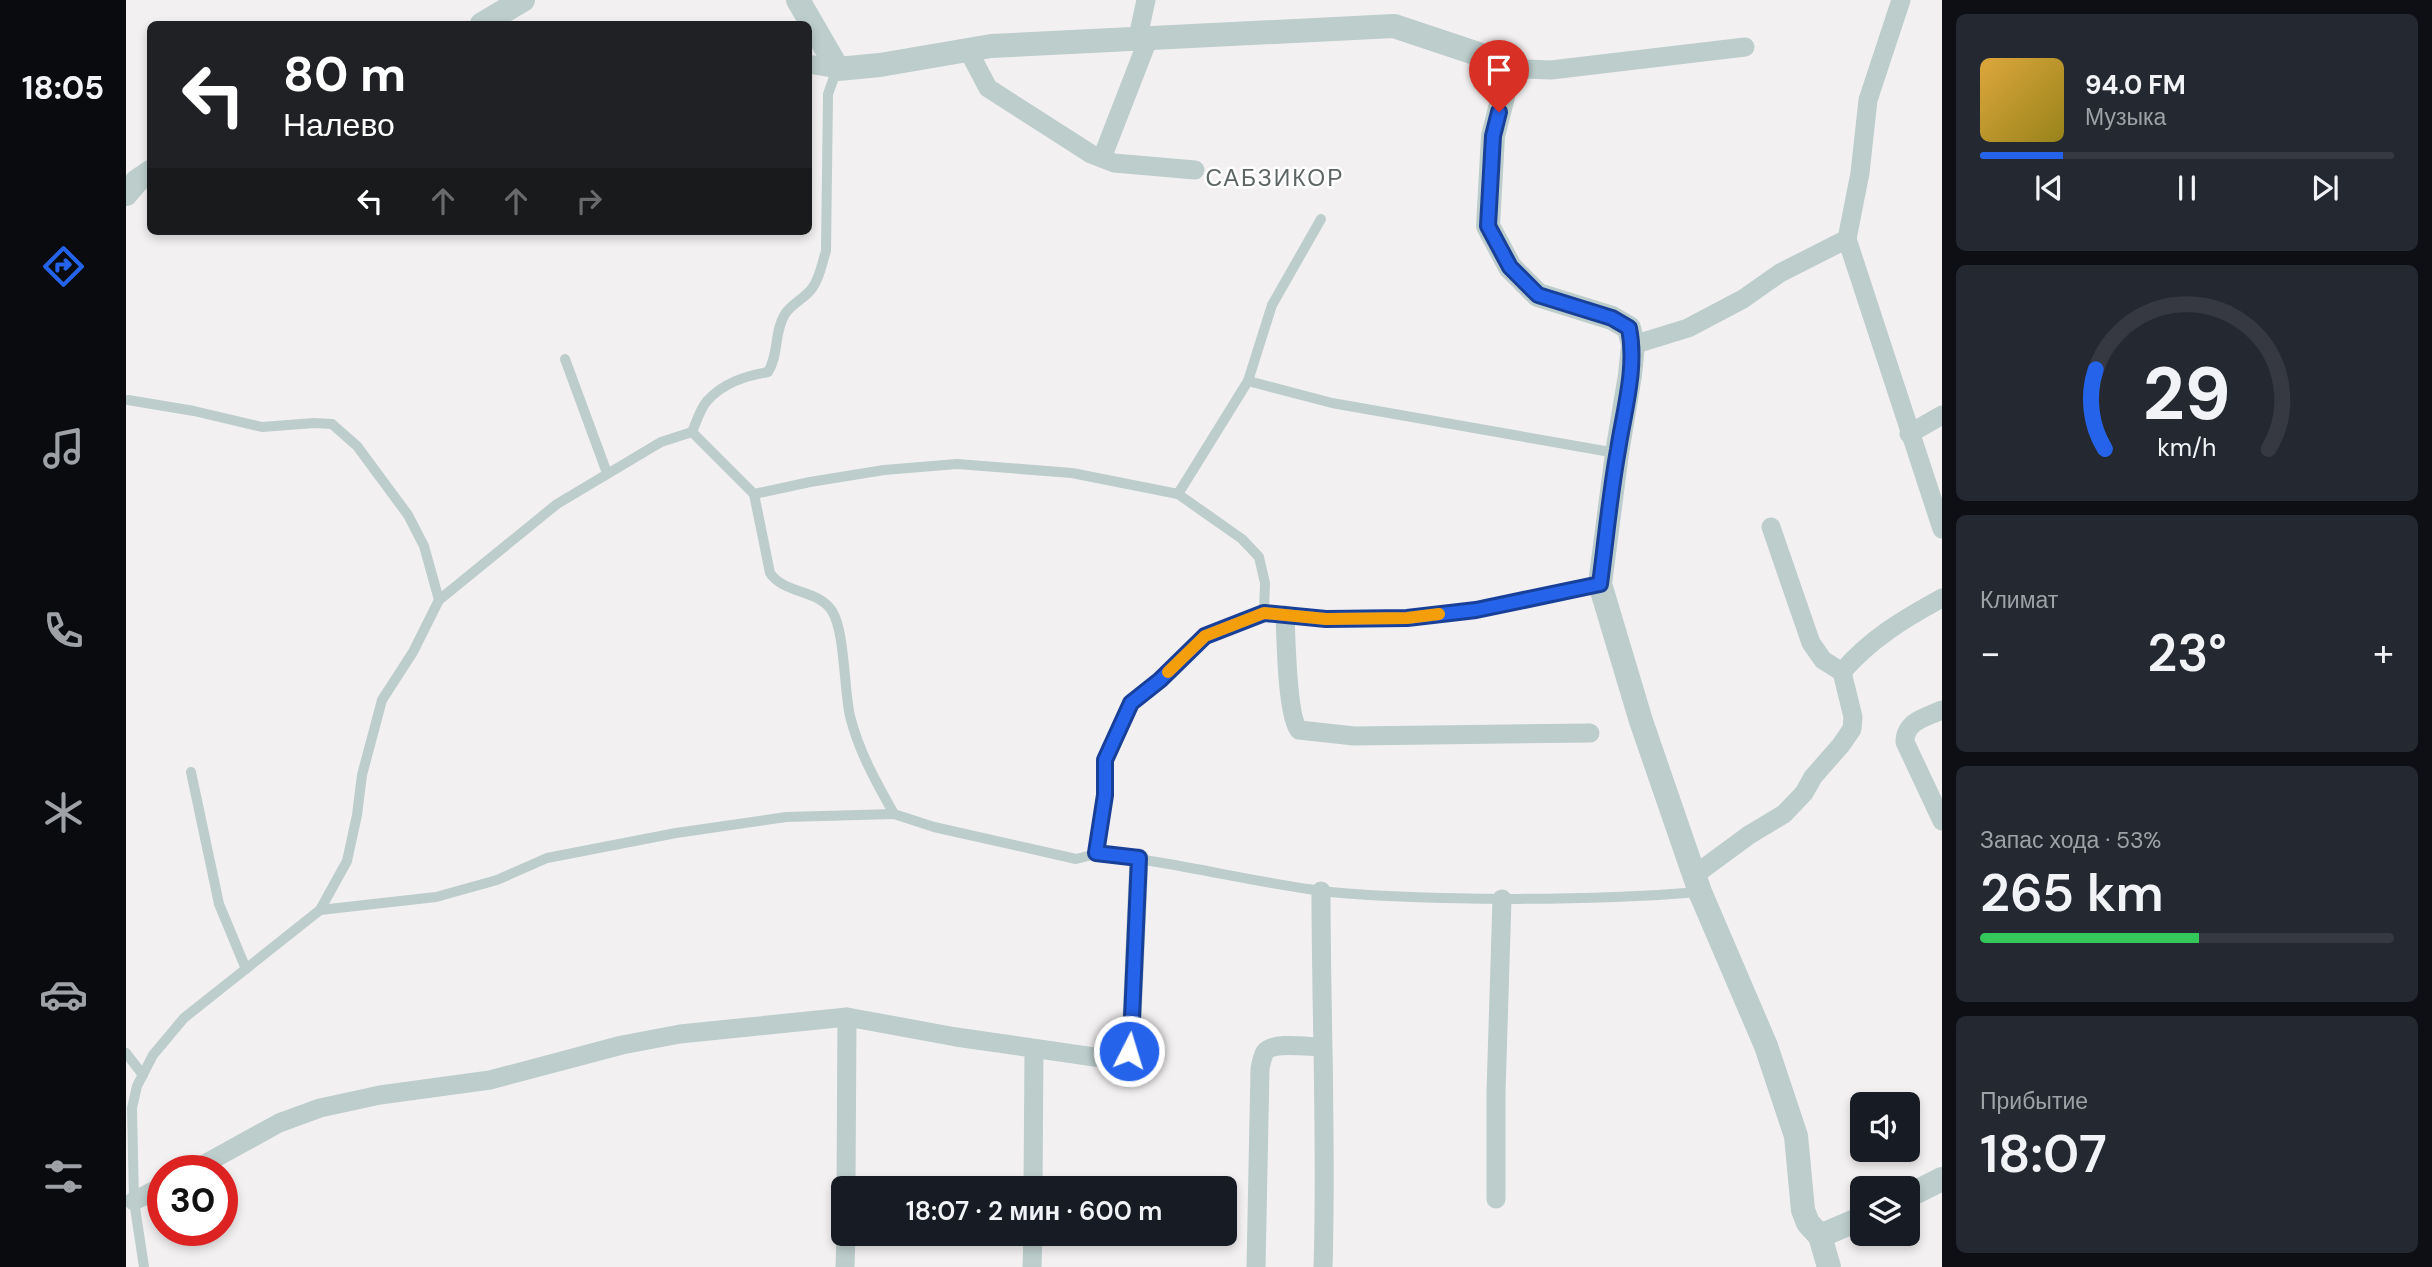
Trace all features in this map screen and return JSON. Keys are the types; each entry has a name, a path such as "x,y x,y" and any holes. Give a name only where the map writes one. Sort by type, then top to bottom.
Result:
{"street":[{"path":"487,21 523,0"},
{"path":"798,0 810,21"},
{"path":"1102,158 1143,37 1146,0"},
{"path":"1902,0 1868,100 1860,173 1847,239 1942,529"},
{"path":"812,24 838,69"},
{"path":"812,65 838,69 880,65 991,46 1394,26 1526,69 1551,70 1745,47"},
{"path":"968,50 988,88 1091,154 1114,163 1195,170"},
{"path":"1511,65 1493,136 1488,226 1510,267 1538,295 1612,318 1629,328 1633,345 1630,375 1600,584 1641,721 1698,883 1766,1046 1797,1136 1803,1210 1808,1223 1819,1236 1829,1267"},
{"path":"126,194 147,174"},
{"path":"1633,345 1688,328 1743,299 1780,272 1847,239"},
{"path":"1909,434 1942,415"},
{"path":"1698,883 1749,835 1784,814 1804,793 1852,729 1853,717 1842,671 1823,660 1811,643 1772,527"},
{"path":"1842,671 1855,656 1901,620 1942,598"},
{"path":"1285,615 1291,707 1294,724 1299,730 1354,736 1590,733"},
{"path":"1942,710 1914,722 1905,733 1905,742 1942,821"},
{"path":"221,1155 279,1123 331,1105 380,1095 490,1080 622,1045 680,1034 847,1017 1034,1049 1108,1059 1121,1057 1129,1051 1131,1041 1139,858"},
{"path":"1321,891 1325,1186 1323,1267"},
{"path":"1496,1199 1496,1093 1502,900"},
{"path":"846,1176 847,1017"},
{"path":"1256,1267 1260,1069 1263,1054 1269,1048 1281,1045 1322,1047"},
{"path":"1033,1176 1034,1049"},
{"path":"1920,1190 1942,1179"},
{"path":"134,1201 147,1194"},
{"path":"1819,1236 1850,1222"},
{"path":"845,1267 846,1246"},
{"path":"1032,1267 1033,1246"}],"lane":[{"path":"144,1267 134,1201 132,1108 153,1055 184,1018 320,910 347,861 362,775 383,700 413,652 439,600 557,504 662,442 692,432 706,402 719,391 734,381 768,372 773,364 784,315 813,288 826,251 828,94 838,69"},
{"path":"1178,494 1248,381 1272,305 1321,219"},
{"path":"565,359 607,473"},
{"path":"1248,381 1332,404 1617,453"},
{"path":"128,400 262,426 332,424 357,446 408,514 424,546 439,600"},
{"path":"692,432 754,494 770,573 777,582 819,599 833,611 841,648 849,715 867,766 894,814"},
{"path":"754,494 884,470 957,464 1072,473 1178,494 1242,539 1259,557 1265,583 1264,613"},
{"path":"1096,853 1105,795 1105,760 1131,703 1160,680 1205,636 1264,613 1326,619 1407,618 1476,610 1600,584"},
{"path":"191,772 219,904 246,969"},
{"path":"320,910 436,897 497,880 547,858 676,833 786,817 894,814 934,827 1076,859 1096,853 1139,858 1321,891 1502,900 1623,898 1698,883"},
{"path":"126,1053 143,1075"}],"slow traffic":[{"path":"1168,672 1205,636 1264,613 1326,619 1407,618 1439,614"}],"district":[{"name":"САБЗИКОР","path":"1275,178"}],"route":[{"path":"1129,1051 1139,858 1096,853 1105,795 1105,760 1131,703 1160,680 1205,636 1264,613 1326,619 1407,618 1476,610 1600,584 1633,345 1629,328 1612,318 1538,295 1510,267 1488,226 1493,136 1499,112"}]}
